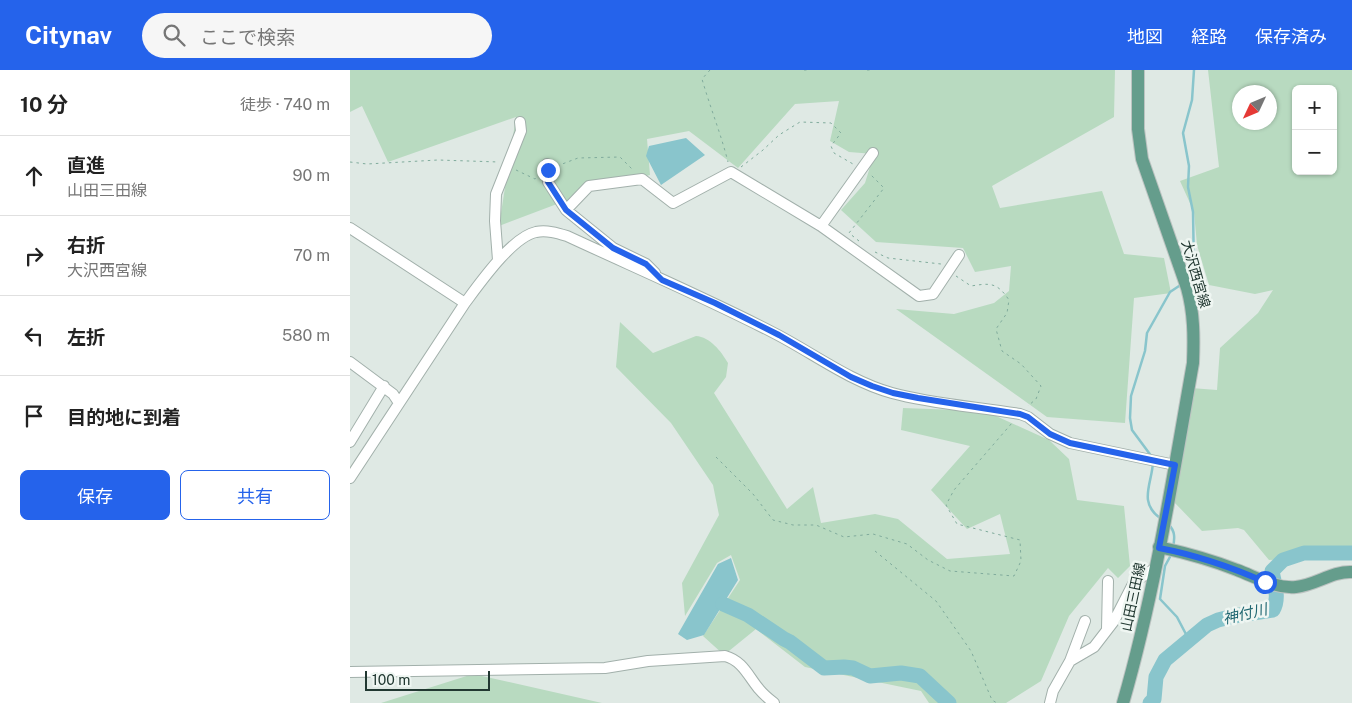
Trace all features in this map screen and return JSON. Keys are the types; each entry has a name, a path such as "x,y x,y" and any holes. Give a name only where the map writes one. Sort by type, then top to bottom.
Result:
{"main road":[{"name":"大沢西宮線","path":"1138,70 1138,129 1142,159 1186,282 1194,322 1193,363 1164,521 1168,549"},
{"name":"山田三田線","path":"1124,702 1136,658 1154,569 1168,549"},
{"path":"1168,549 1237,570 1274,584 1297,587 1342,571 1352,572"}],"street":[{"path":"498,260 495,221 496,194 521,132 520,122"},
{"path":"821,226 873,153"},
{"path":"547,164 548,182 566,210 613,248 646,264 662,280"},
{"path":"566,210 589,186 642,180 673,203 731,172 821,226 919,296 933,294 959,255"},
{"path":"350,228 465,303"},
{"path":"350,478 465,303 498,260 523,236 537,232 552,231 567,236 723,307 779,335 851,377 872,386 918,398 1020,414 1028,417 1050,434 1070,443 1175,465"},
{"path":"350,362 384,386 399,403"},
{"path":"350,442 384,386"},
{"path":"1070,661 1094,646 1114,621 1134,582 1154,569"},
{"path":"1107,630 1108,581"},
{"path":"1050,703 1054,691 1070,661 1084,621"},
{"path":"350,672 605,668 648,661 725,656 734,658 744,668 759,689 774,703"}],"path":[{"path":"710,70 702,79 709,104 721,133 731,172 745,165 778,135 800,122 831,122 841,133 831,146 834,153 850,164 856,165"},
{"path":"804,70 810,70"},
{"path":"867,70 873,70"},
{"path":"864,245 850,233 884,188 867,171"},
{"path":"871,251 888,258 947,265"},
{"path":"716,457 753,494 773,520 792,525 816,525 844,537 874,534 907,544 928,560 950,571 1014,576 1022,561 1020,540 957,524 946,505 954,490 1020,414 1036,399 1041,386 1021,364 1002,351 996,329 1007,313 1009,300 1003,290 990,283 971,286 955,276"},
{"path":"875,551 936,601 971,651 992,700 997,703"}],"green space":[{"path":"350,70 1115,70 1114,117 992,186 1000,208 1102,191 1124,254 1164,258 1171,293 1134,298 1125,423 1047,417 896,309 954,314 994,303 1009,291 1011,266 975,272 963,248 876,242 841,210 865,183 874,154 849,152 830,141 839,101 795,104 738,168 689,131 647,139 650,175 594,190 499,226 516,117 388,162 362,106 350,112"},
{"path":"1208,70 1352,70 1352,554 1269,560 1244,530 1238,528 1202,531 1174,502 1191,388 1217,390 1220,348 1258,313 1273,290 1255,294 1209,285 1197,245 1194,212 1180,181 1219,167"},
{"path":"620,322 653,353 696,336 706,339 718,349 728,363 726,377 714,393 787,509 813,487 821,523 875,514 898,519 947,559 1010,554 1000,514 967,529 931,490 970,446 901,430 903,408 985,411 1049,440 1069,459 1077,500 1124,506 1130,566 1118,578 1108,568 1069,616 1041,681 1006,703 929,703 921,691 805,667 756,629 724,655 703,636 740,580 731,555 717,563 685,616 682,583 719,515 713,485 671,423 616,367"},
{"path":"473,674 602,703 381,703"}],"water":[{"path":"686,138 705,155 661,185 646,156 649,146"},
{"path":"731,558 738,580 704,635 687,640 678,634 718,564"}],"waterway":[{"path":"1188,279 1193,276 1194,269 1193,212 1188,187 1189,166 1183,133 1192,100 1194,70"},
{"path":"1152,457 1132,430 1130,418 1131,396 1145,351 1147,333 1170,292 1182,284"},
{"path":"1153,462 1148,499 1149,506 1160,518"},
{"path":"1169,525 1174,535 1173,547"},
{"name":"神付川","path":"1150,703 1154,699 1156,677 1165,660 1207,625 1234,616 1273,610 1276,596 1272,571 1283,560 1304,553 1352,553"},
{"path":"1171,555 1165,566 1160,599 1177,617 1189,640"},
{"path":"723,604 748,615 790,642 824,668 853,668 870,676 901,673 920,676 949,703"}],"route":[{"path":"548,170 548,182 566,210 613,248 646,264 662,280 715,303 779,335 851,377 893,393 1020,414 1028,417 1050,434 1070,443 1175,465 1159,548 1190,554 1265,582"}]}
